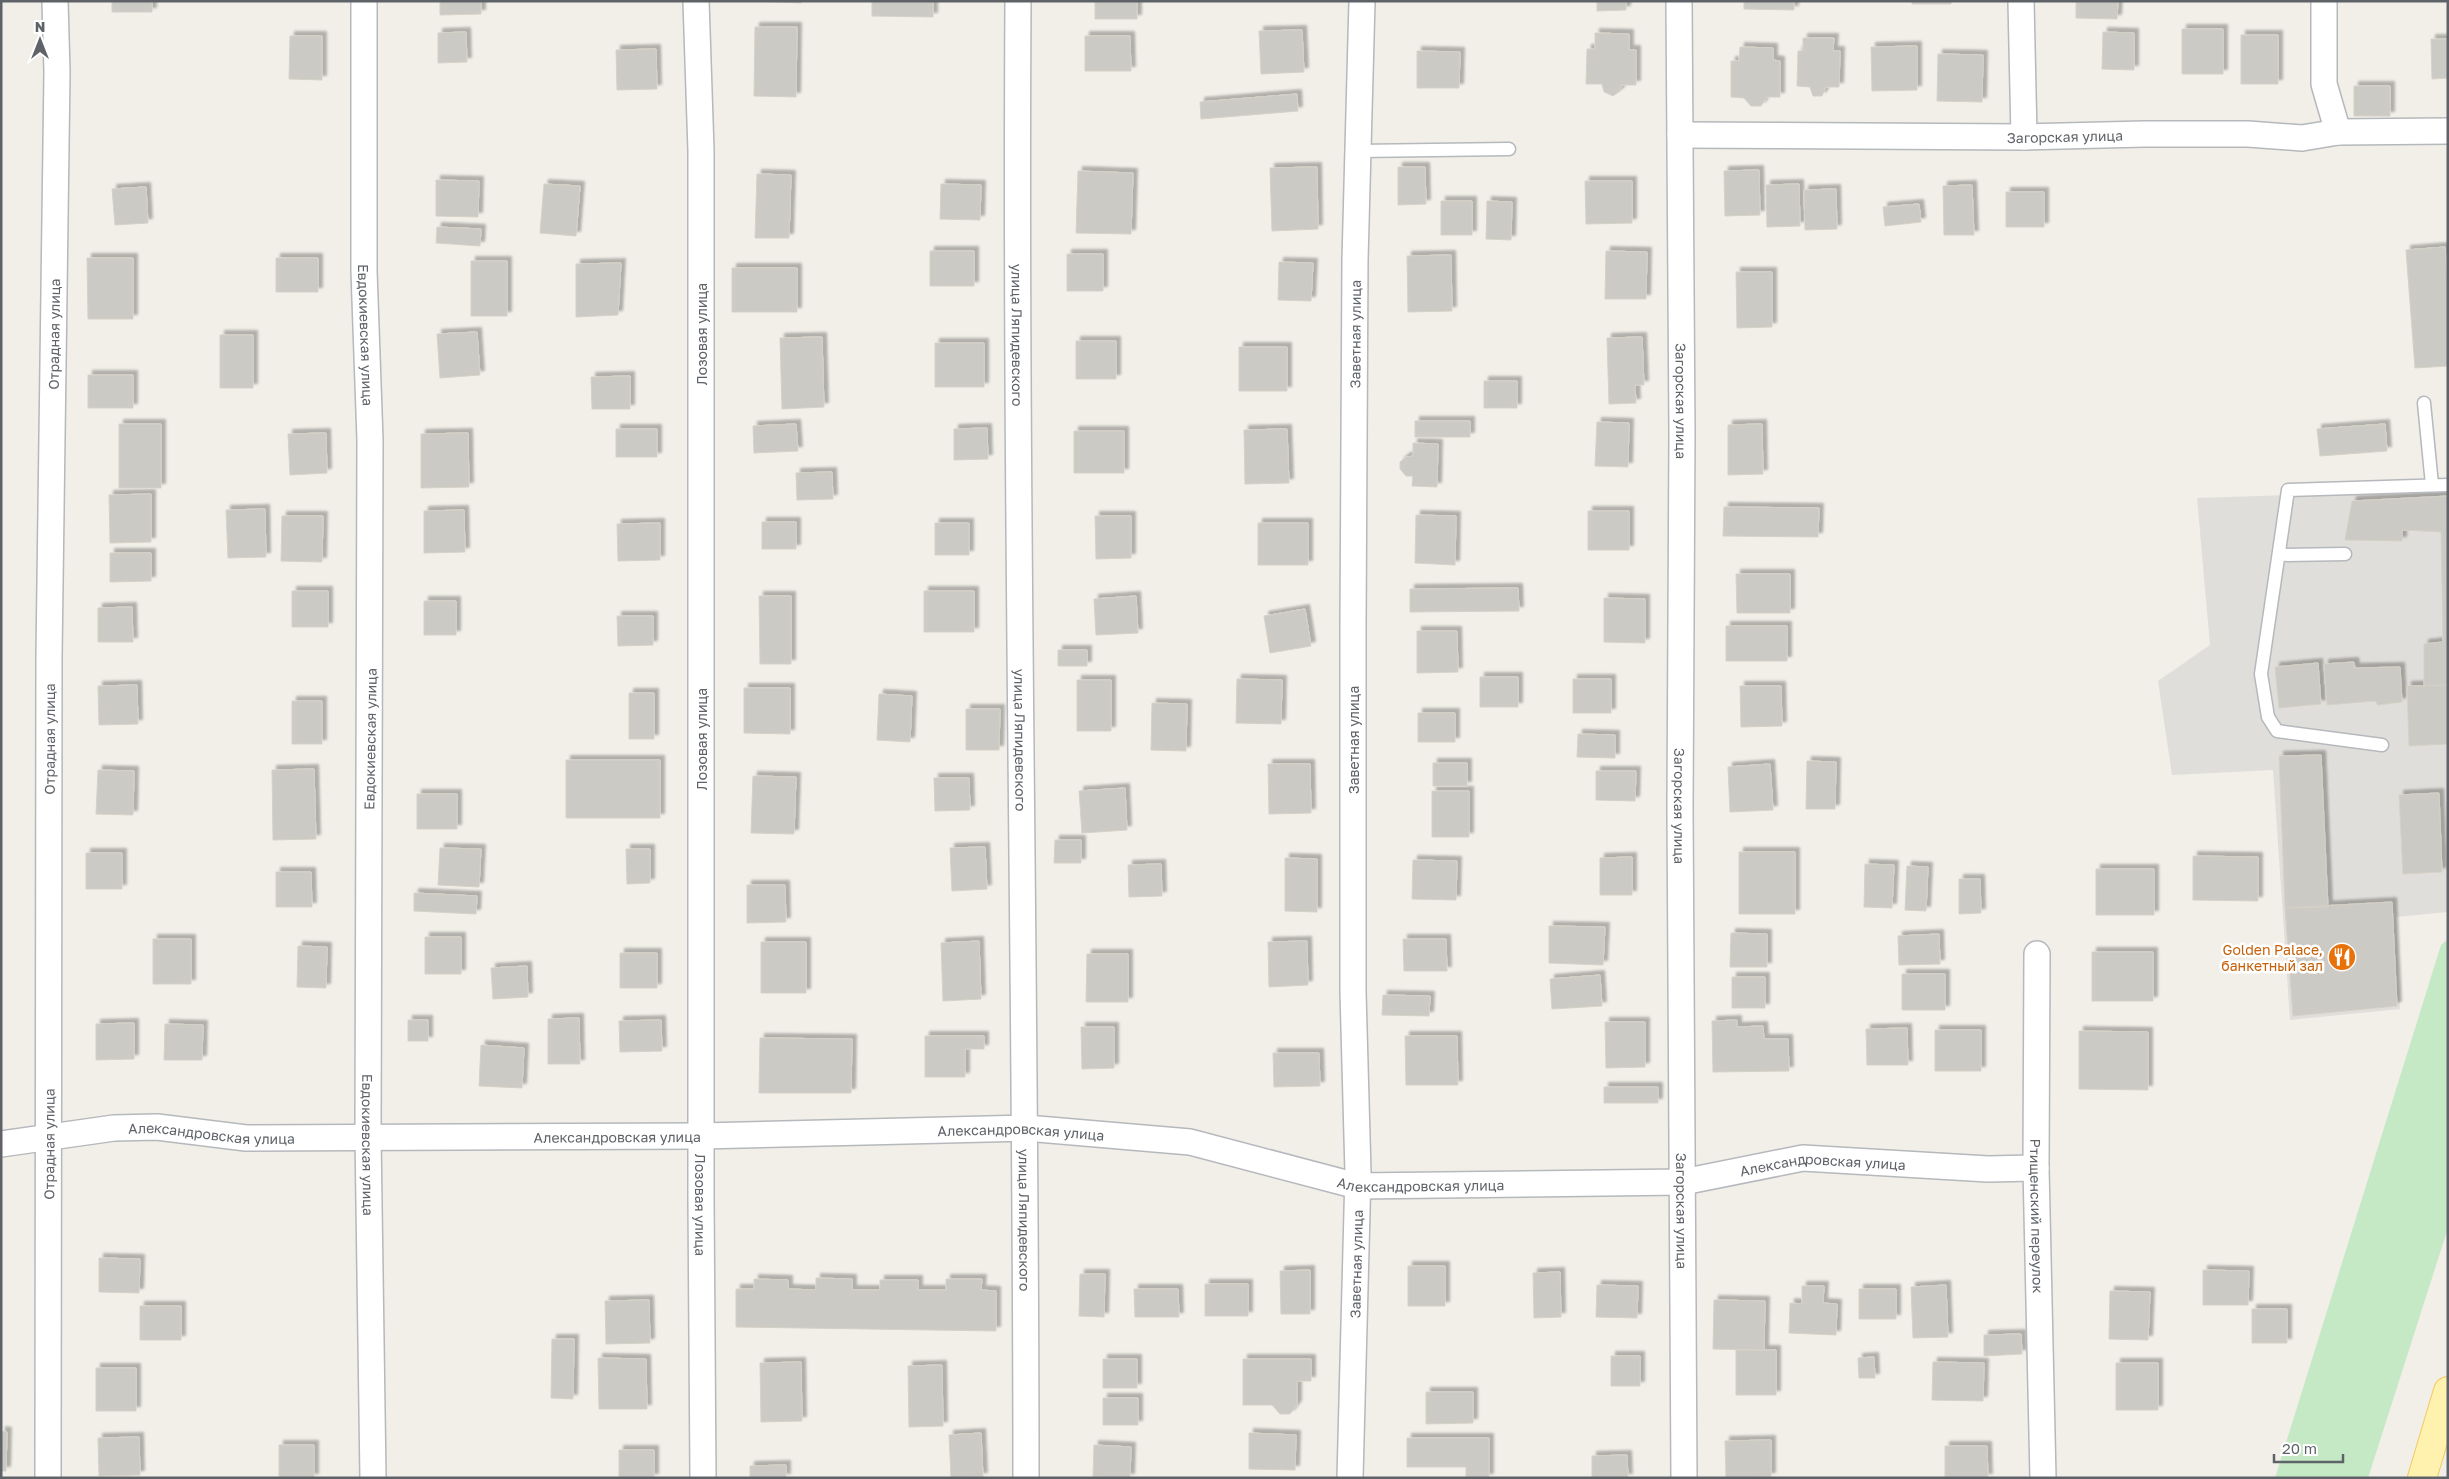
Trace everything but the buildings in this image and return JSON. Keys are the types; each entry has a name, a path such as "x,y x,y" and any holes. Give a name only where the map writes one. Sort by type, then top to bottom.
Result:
{"main road":[{"path":"2422,1478 2448,1391"}],"street":[{"name":"Отрадная улица","path":"48,1478 49,656 56,72 55,1"},
{"name":"Евдокиевская улица","path":"364,1 364,271 370,440 368,1136 373,1478"},
{"name":"Лозовая улица","path":"696,1 701,150 703,1478"},
{"name":"улица Ляпидевского","path":"1018,1 1020,782 1026,1128 1026,1478"},
{"name":"Заветная улица","path":"1350,1478 1357,1186 1353,992 1355,270 1362,1"},
{"name":"Загорская улица","path":"1679,1 1682,433 1680,816 1684,1478"},
{"path":"2022,1 2024,137"},
{"path":"2324,1 2324,84 2338,132"},
{"name":"Загорская улица","path":"1680,135 2024,137 2248,134 2302,138 2338,132 2448,131"},
{"name":"Ртищенский переулок","path":"2037,954 2036,1168 2043,1478"},
{"name":"Александровская улица","path":"1,1144 114,1128 156,1126 246,1138 701,1136 1026,1128 1190,1142 1357,1186 1683,1182 1803,1158 1988,1169 2036,1168"}],"lane":[{"path":"1358,150 1509,149"},
{"path":"2424,403 2432,485"},
{"path":"2382,745 2278,731 2268,717 2261,674 2288,490 2448,485"},
{"path":"2279,555 2345,554"}],"shaded area":[{"path":"2448,490 2448,912 2396,917 2400,1009 2290,1020 2273,770 2172,775 2158,681 2210,645 2197,498"}],"green space":[{"path":"2448,939 2448,1228 2368,1478 2275,1478 2441,945"}],"place":[{"name":"Golden Palace, банкетный зал","path":"2342,957"}]}
